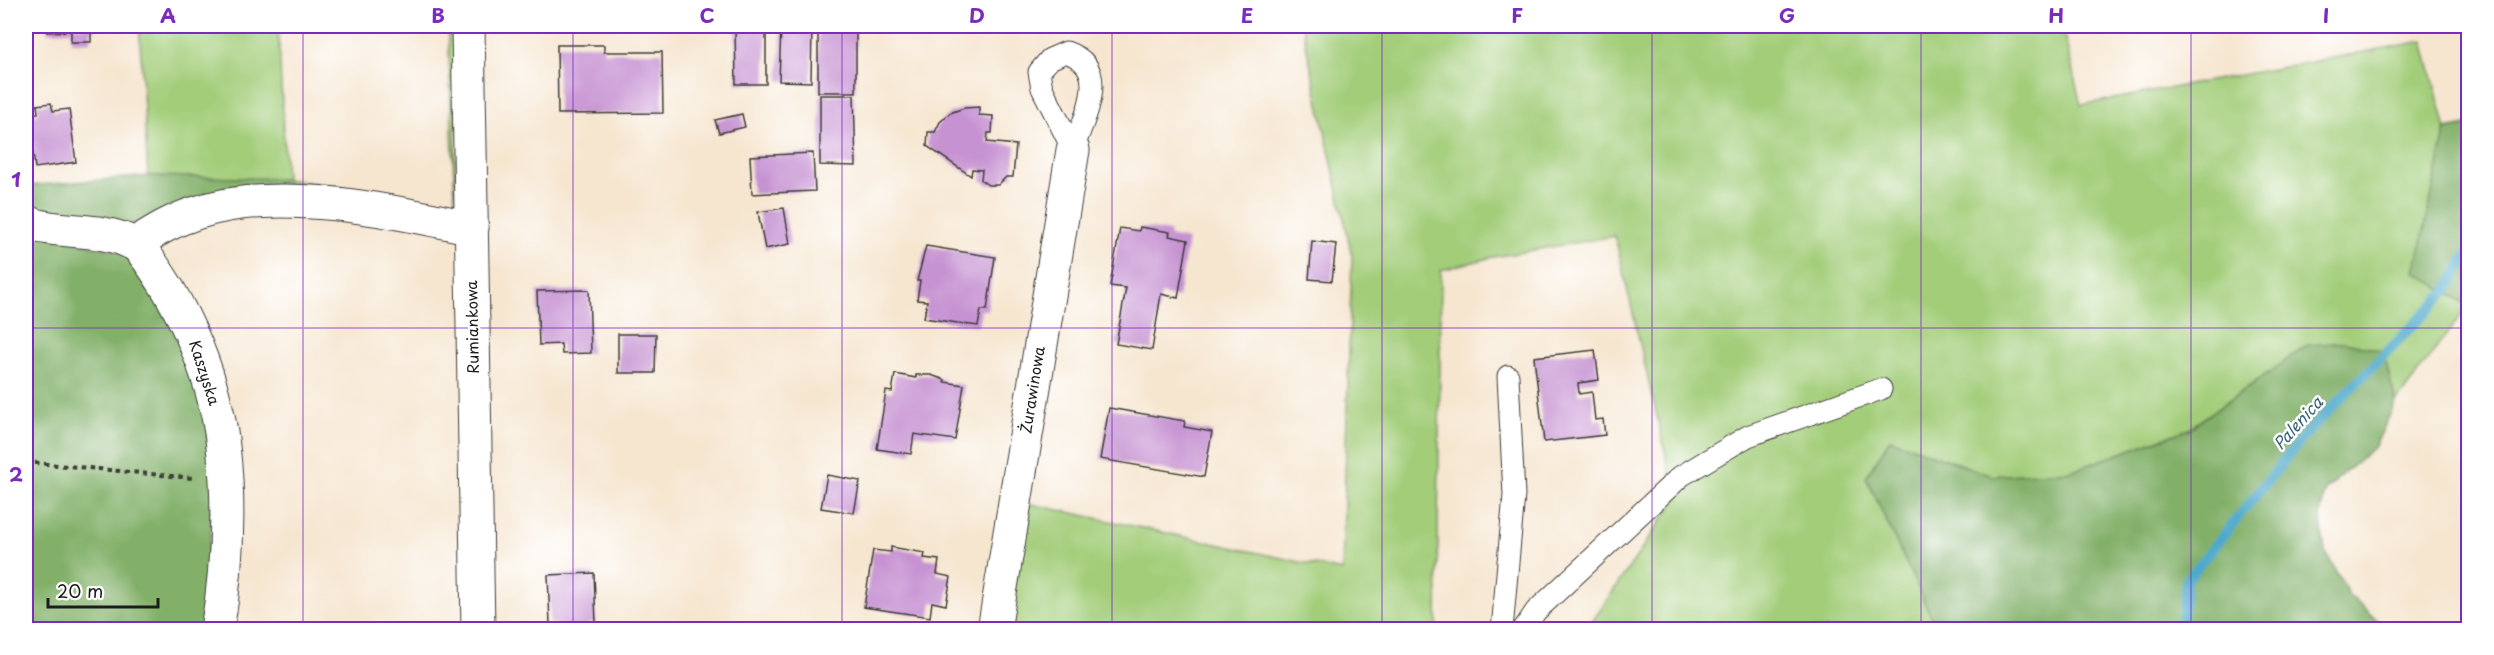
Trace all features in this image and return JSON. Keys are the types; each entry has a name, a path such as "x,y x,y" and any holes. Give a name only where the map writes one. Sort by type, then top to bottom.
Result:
{"street":[{"name":"Rumiankowa","path":"468,26 478,630"},
{"name":"Żurawinowa","path":"994,630 1072,150"},
{"path":"26,222 41,228 113,235 135,244 166,224 198,212 240,202 298,201 406,213 472,228"},
{"name":"Kaszyska","path":"135,244 162,280 187,322 202,359 215,403 224,481 225,544 217,630"}],"lane":[{"path":"1502,630 1514,495 1508,376"},
{"path":"1523,630 1536,611 1681,476 1748,436 1881,389"}],"path":[{"path":"26,462 224,481"},
{"path":"26,531 26,554"}],"green space":[{"path":"139,26 278,26 286,179 148,176"},
{"path":"448,26 457,26 455,205"},
{"path":"1302,26 2062,26 2081,105 2423,41 2446,129 2416,272 2468,306 2396,402 2382,351 2308,345 2188,429 2071,471 1992,476 1890,439 1866,477 1937,629 1587,629 1676,499 1615,236 1493,257 1441,270 1437,629 1007,630 1026,503 1342,571 1352,256"},
{"path":"2468,125 2468,305 2415,272 2446,129"},
{"path":"148,176 286,179 286,193 131,224 112,225 26,215 26,186"},
{"path":"286,179 455,205 448,215 286,193"},
{"path":"26,231 127,253 176,324 213,440 208,629 26,629"},
{"path":"2346,342 2383,351 2396,402 2375,446 2326,489 2320,514 2325,551 2349,595 2387,629 1937,629 1866,477 1890,439 1992,476 2071,471 2189,429 2308,345"}],"building":[{"path":"47,26 96,26 96,30 91,30 91,42 71,42 71,31 47,32"},
{"path":"735,26 766,26 766,84 736,84"},
{"path":"781,26 812,26 811,82 779,81"},
{"path":"818,26 856,26 856,92 818,92"},
{"path":"557,45 604,45 604,52 662,52 663,113 558,114"},
{"path":"820,95 854,95 856,166 820,165"},
{"path":"51,103 53,111 69,109 76,162 35,168 28,115 38,113 37,105"},
{"path":"979,107 979,115 993,116 992,133 988,133 987,142 1016,145 1013,177 1006,177 998,185 988,185 981,180 982,170 972,169 971,176 927,146 928,132 935,132 940,122 950,113 964,108"},
{"path":"742,114 745,127 719,133 715,120"},
{"path":"813,153 815,191 752,194 750,156"},
{"path":"784,208 790,244 765,249 758,212"},
{"path":"1140,227 1170,232 1169,236 1188,240 1178,298 1161,294 1152,350 1116,344 1126,288 1110,286 1120,228 1139,231"},
{"path":"1312,241 1336,244 1332,281 1309,279"},
{"path":"926,246 995,257 987,310 981,310 978,326 924,318 927,301 917,300 920,281 917,281"},
{"path":"589,290 591,353 562,354 561,344 539,345 537,291"},
{"path":"618,334 656,334 655,373 618,373"},
{"path":"1595,350 1599,380 1578,383 1579,394 1592,392 1595,420 1603,419 1605,435 1544,442 1534,357"},
{"path":"895,374 916,378 916,375 931,375 945,380 944,382 964,385 955,440 914,434 911,454 877,449 886,391 892,392"},
{"path":"1109,408 1185,421 1184,427 1212,432 1204,477 1100,459"},
{"path":"827,475 860,481 854,513 821,508"},
{"path":"891,547 925,553 924,558 939,560 937,574 951,577 946,605 932,602 930,617 864,607 873,550 891,552"},
{"path":"594,573 596,623 588,623 588,630 557,630 557,624 550,624 548,575"}],"waterway":[{"name":"Palenica","path":"2181,630 2186,581 2304,436 2446,292 2468,253"}]}
